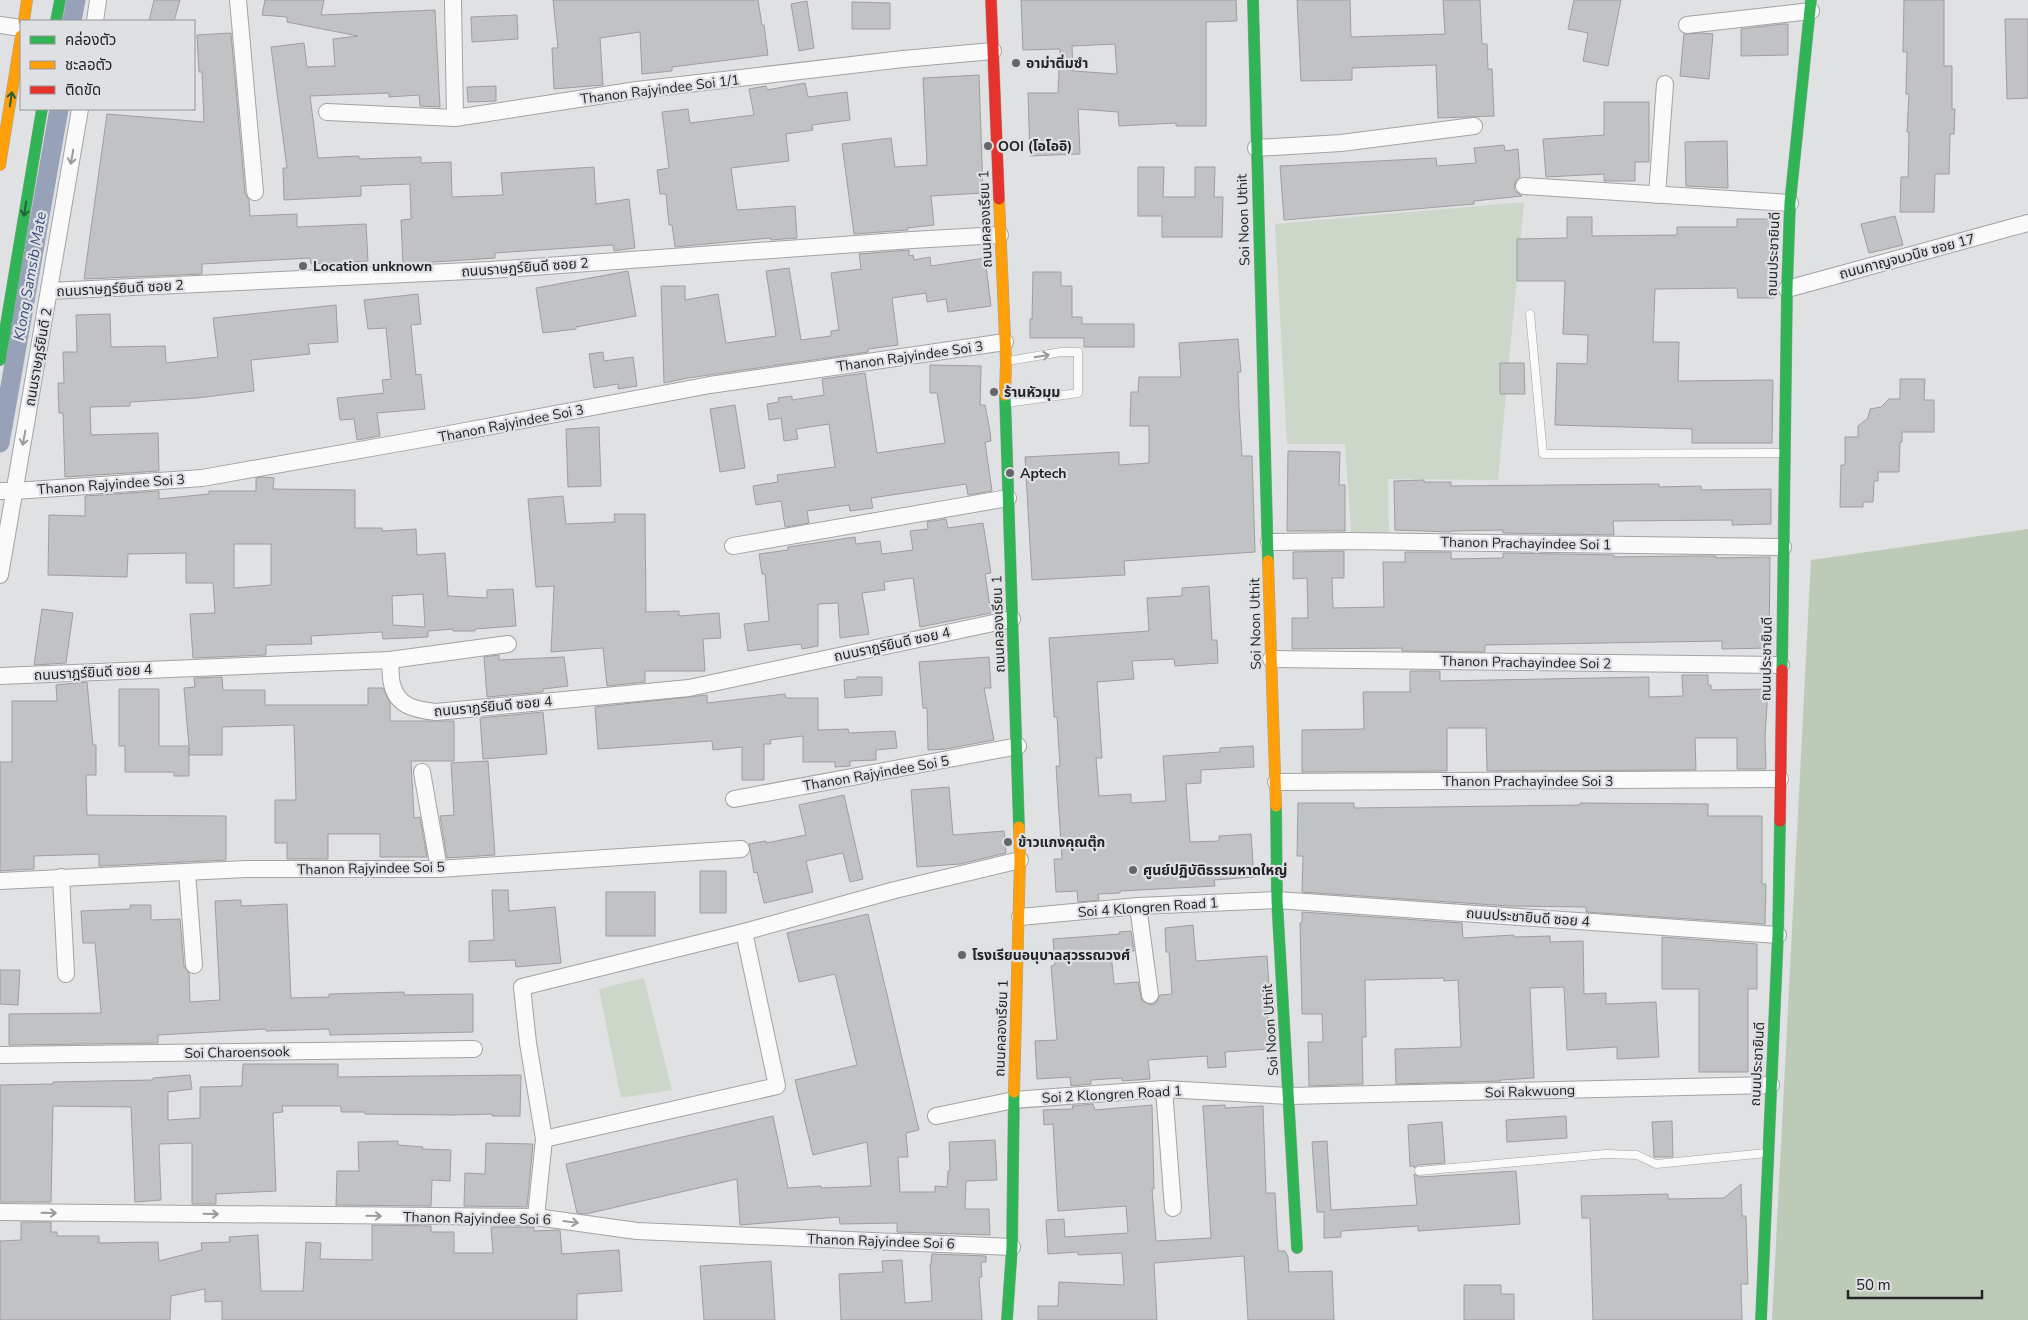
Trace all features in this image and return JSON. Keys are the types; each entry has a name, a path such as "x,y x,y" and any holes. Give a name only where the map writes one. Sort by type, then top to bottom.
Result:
{"street":[{"path":"24,20 27,0"},
{"path":"56,20 60,0"},
{"path":"94,20 98,0"},
{"path":"238,0 255,192"},
{"path":"454,0 455,118"},
{"name":"ถนนคลองเรียน 1","path":"991,0 1006,362 1005,404 1018,746 1020,860 1012,1247 1007,1320"},
{"name":"Soi Noon Uthit","path":"1253,0 1276,782 1277,900 1290,1096 1297,1248"},
{"path":"1687,24 1811,6"},
{"name":"ถนนประชายินดี","path":"1761,1320 1778,935 1786,289 1790,203 1811,6"},
{"path":"0,25 20,28"},
{"path":"1,157 20,42"},
{"name":"Thanon Rajyindee Soi 1/1","path":"328,112 455,118 647,89 903,59 993,51"},
{"path":"1658,195 1665,84"},
{"path":"0,360 42,110"},
{"name":"ถนนราษฎร์ยินดี 2","path":"0,575 7,491 49,291 80,110"},
{"path":"1256,148 1341,142 1474,126"},
{"path":"1524,186 1790,203"},
{"name":"ถนนกาญจนวนิช ซอย 17","path":"1786,289 2028,223"},
{"name":"ถนนราษฏร์ยินดี ซอย 2","path":"49,291 490,270 1000,235"},
{"name":"Thanon Rajyindee Soi 3","path":"7,491 202,478 710,385 1005,342"},
{"path":"734,546 1008,498"},
{"name":"Thanon Prachayindee Soi 1","path":"1269,542 1352,541 1783,547"},
{"name":"ถนนราฎร์ยินดี ซอย 4","path":"0,676 390,660 392,684 404,704 416,710 436,712 689,688 1012,619"},
{"path":"390,660 508,644"},
{"name":"Thanon Prachayindee Soi 2","path":"1271,659 1781,665"},
{"name":"Thanon Rajyindee Soi 5","path":"734,799 1018,746"},
{"path":"422,772 439,868"},
{"name":"Thanon Prachayindee Soi 3","path":"1276,782 1780,779"},
{"name":"Thanon Rajyindee Soi 5","path":"0,881 256,869 439,868 741,849"},
{"path":"536,1217 544,1139 528,1043 522,987 744,932 895,890 1020,860"},
{"path":"187,872 194,965"},
{"path":"61,877 66,974"},
{"name":"ถนนประชายินดี ซอย 4","path":"1277,900 1778,935"},
{"name":"Soi 4 Klongren Road 1","path":"1020,917 1138,906 1277,900"},
{"path":"1138,906 1150,995"},
{"path":"544,1139 777,1086 744,932"},
{"name":"Soi Charoensook","path":"0,1055 474,1049"},
{"name":"Soi Rakwuong","path":"1290,1096 1771,1085"},
{"path":"1164,1089 1173,1208"},
{"name":"Soi 2 Klongren Road 1","path":"936,1116 1014,1100 1164,1089 1290,1096"},
{"name":"Thanon Rajyindee Soi 6","path":"0,1212 536,1217 637,1231 1012,1247"}],"lane":[{"path":"1530,314 1542,454 1784,453"},
{"path":"1005,404 1078,393 1078,352 1061,352 1006,362"},
{"path":"1418,1170 1606,1154 1637,1156 1656,1164 1767,1153"}],"green space":[{"path":"1524,202 1498,480 1388,479 1389,534 1352,541 1345,444 1287,444 1275,224"},
{"path":"2028,529 2028,1320 1772,1320 1811,560"},
{"path":"644,978 672,1090 621,1098 599,989"}],"building":[{"path":"154,0 180,0 174,20 149,20"},
{"path":"265,0 324,0 321,15 435,10 440,107 420,106 419,95 389,97 389,93 310,96 318,158 359,156 359,159 421,157 421,163 451,162 452,197 503,195 501,173 594,167 596,204 629,199 635,248 614,251 613,245 495,253 495,258 403,264 401,220 411,219 410,184 361,186 361,196 284,200 283,168 287,168 271,47 304,43 307,67 335,66 333,39 358,36 287,22 287,17 262,15"},
{"path":"553,0 758,0 768,55 672,67 672,71 642,74 640,32 600,38 603,85 554,89 552,48 558,48"},
{"path":"1021,0 1236,0 1237,21 1206,22 1206,126 1176,126 1176,123 1119,126 1118,112 1078,109 1080,154 1030,156 1028,93 1058,93 1060,49 1023,50","holes":["1115,44 1117,74 1073,71 1072,46"]},
{"path":"1297,0 1350,0 1351,37 1445,34 1443,0 1480,0 1482,44 1487,44 1488,69 1492,69 1494,116 1438,118 1436,65 1352,68 1352,80 1301,81"},
{"path":"1574,0 1621,0 1608,66 1583,61 1588,33 1568,29"},
{"path":"1904,0 1944,0 1944,66 1952,66 1952,109 1955,109 1954,134 1950,134 1949,174 1935,174 1934,212 1900,212 1901,177 1908,177 1909,132 1907,132 1909,94 1906,94 1907,52 1903,52"},
{"path":"807,1 814,48 799,51 791,4"},
{"path":"852,2 890,3 890,29 852,29"},
{"path":"517,15 518,39 472,42 471,17"},
{"path":"2005,19 2028,19 2028,98 2007,99"},
{"path":"1788,24 1788,55 1741,56 1741,29"},
{"path":"231,33 245,193 249,200 250,216 297,214 297,227 366,224 368,261 311,264 310,258 202,264 202,274 84,279 107,114 204,122 202,72 199,72 197,35"},
{"path":"1684,34 1713,34 1709,79 1680,76"},
{"path":"979,75 983,193 931,196 934,225 907,228 908,230 854,234 842,144 891,138 895,167 927,165 923,78"},
{"path":"805,83 808,97 847,92 850,120 812,125 813,130 786,134 789,161 731,168 737,210 795,206 797,238 771,240 770,238 675,247 672,225 669,225 666,194 660,194 657,170 669,168 662,112 688,109 690,123 754,115 749,89 766,86 767,90"},
{"path":"496,86 496,101 468,102 467,87"},
{"path":"1604,102 1649,102 1649,162 1635,162 1635,181 1604,181 1604,174 1546,177 1543,139 1604,135"},
{"path":"1727,141 1728,188 1686,186 1685,142"},
{"path":"1504,145 1505,151 1518,149 1520,177 1516,180 1514,186 1515,191 1522,196 1474,201 1474,204 1284,220 1280,166 1436,158 1437,166 1476,163 1474,148"},
{"path":"1138,167 1164,167 1163,197 1195,197 1195,167 1215,167 1214,197 1223,197 1222,237 1162,237 1162,216 1138,216"},
{"path":"1895,216 1903,245 1869,253 1861,224"},
{"path":"1567,217 1592,217 1592,236 1677,235 1677,227 1737,227 1737,219 1776,219 1774,298 1738,298 1737,288 1655,289 1653,342 1679,342 1678,381 1773,380 1772,443 1692,443 1692,429 1555,425 1557,363 1587,364 1588,335 1563,334 1565,281 1517,281 1517,239 1567,238"},
{"path":"909,250 909,256 913,255 914,260 930,257 931,266 985,258 991,306 948,312 946,299 927,302 926,293 892,298 898,345 868,349 868,352 664,383 661,286 685,286 685,300 718,294 726,343 776,336 766,271 789,268 801,340 831,336 831,331 839,330 831,273 861,269 859,254"},
{"path":"628,271 636,316 576,327 576,329 543,333 536,288"},
{"path":"1033,272 1061,272 1061,286 1072,286 1072,317 1082,317 1082,324 1134,324 1134,347 1084,347 1084,338 1030,338"},
{"path":"418,294 421,324 411,325 416,375 421,374 425,409 377,413 380,436 357,440 354,419 340,420 337,398 384,393 382,380 391,379 386,328 368,329 364,300"},
{"path":"336,305 338,342 308,344 310,354 251,360 254,391 197,398 130,402 130,406 90,407 91,435 158,433 159,471 65,477 63,413 59,413 58,383 64,383 63,352 77,352 76,315 110,314 111,347 165,346 166,363 218,357 213,318"},
{"path":"1238,339 1241,372 1238,372 1242,456 1252,456 1255,552 1124,561 1125,575 1032,580 1025,457 1119,452 1119,465 1149,463 1149,426 1130,426 1131,392 1138,392 1139,377 1181,377 1179,343"},
{"path":"603,352 604,361 633,357 637,386 618,389 618,384 594,388 589,354"},
{"path":"1500,363 1524,363 1525,394 1500,394"},
{"path":"930,365 981,366 980,405 985,405 990,431 991,441 985,442 992,491 968,495 966,484 871,498 873,508 850,511 849,505 807,511 809,523 785,527 781,501 756,505 753,486 778,482 777,475 835,467 829,424 796,429 798,439 784,441 781,418 769,420 767,404 779,402 778,398 792,396 792,400 824,395 822,379 865,373 877,453 945,443 937,393 930,393"},
{"path":"1900,379 1925,379 1924,400 1934,400 1934,432 1902,432 1899,472 1878,472 1878,481 1874,481 1873,502 1863,502 1863,507 1840,507 1841,465 1845,465 1845,437 1858,437 1858,426 1868,418 1870,409 1881,407 1889,399 1900,399"},
{"path":"735,405 745,468 720,472 710,409"},
{"path":"599,427 601,486 568,487 566,429"},
{"path":"1288,451 1340,452 1339,485 1345,485 1345,531 1287,531"},
{"path":"256,478 274,478 273,489 355,490 355,528 382,528 382,531 416,529 417,555 445,553 448,596 487,598 487,590 513,589 516,626 475,629 475,631 453,631 453,629 428,631 428,637 383,639 382,632 311,636 312,644 266,645 266,655 193,658 190,614 215,613 213,583 186,583 186,553 128,554 127,577 48,575 49,515 85,516 85,496 159,491 159,499 209,494 209,491 256,491","holes":["234,544 271,544 271,585 234,588","423,594 425,627 393,625 392,596"]},
{"path":"1424,480 1424,482 1451,482 1451,486 1659,484 1659,487 1701,486 1701,490 1771,489 1771,524 1732,525 1732,520 1613,521 1614,535 1503,533 1503,530 1451,532 1395,530 1394,481"},
{"path":"563,496 566,524 615,522 614,514 645,514 646,612 679,611 679,616 719,613 721,638 703,639 705,671 645,671 645,682 607,686 603,648 551,652 554,586 536,587 528,499"},
{"path":"946,519 948,528 983,523 991,573 985,574 991,613 920,627 913,578 884,582 885,590 862,593 869,634 840,638 838,603 818,604 818,646 802,649 801,644 748,651 744,624 769,621 765,574 762,574 759,554 788,550 788,547 855,537 856,544 880,541 882,554 913,550 910,531 928,529 927,522"},
{"path":"1344,551 1344,578 1332,578 1333,608 1384,607 1383,562 1405,562 1405,552 1451,552 1451,559 1503,558 1503,553 1614,555 1614,557 1770,557 1769,648 1722,649 1722,641 1485,645 1485,652 1402,651 1402,648 1292,649 1292,618 1308,618 1307,578 1293,579 1293,552"},
{"path":"1209,586 1212,640 1217,640 1218,663 1175,666 1174,659 1132,661 1134,679 1097,682 1102,758 1096,758 1099,796 1131,794 1131,803 1166,801 1163,756 1220,752 1220,748 1253,746 1254,767 1201,770 1201,783 1186,784 1190,842 1219,841 1219,836 1251,834 1254,877 1214,880 1215,886 1098,894 1099,900 1078,902 1077,891 1056,892 1054,859 1062,859 1056,766 1060,766 1057,717 1054,717 1049,638 1149,631 1147,598 1182,596 1182,588"},
{"path":"42,609 73,613 66,663 34,665"},
{"path":"499,655 499,660 564,657 568,686 543,689 543,692 487,697 484,657"},
{"path":"989,657 991,688 984,688 994,740 946,749 928,750 927,708 923,708 919,662"},
{"path":"1410,671 1440,671 1440,681 1649,677 1649,697 1683,696 1682,675 1708,675 1708,685 1711,685 1711,690 1768,689 1765,737 1766,769 1737,769 1737,738 1695,738 1696,770 1487,771 1486,728 1447,728 1447,771 1302,772 1302,730 1364,729 1363,692 1410,692"},
{"path":"222,677 223,690 265,690 265,705 368,705 368,688 383,688 390,703 390,721 454,721 454,761 411,761 414,818 420,817 427,857 380,857 380,834 328,834 328,859 287,859 287,843 275,843 275,800 296,800 294,725 222,727 222,755 189,755 189,776 174,776 174,772 125,772 125,746 119,746 119,689 159,689 159,746 189,746 184,688 195,687 194,678"},
{"path":"857,677 882,677 882,695 845,698 844,680 857,679"},
{"path":"87,682 93,745 96,745 96,775 86,775 87,815 226,816 226,860 99,866 99,854 34,856 34,869 0,871 0,762 12,762 12,701 57,701 56,685"},
{"path":"785,694 786,698 818,698 818,730 848,729 849,733 895,731 897,748 876,750 876,760 850,761 850,766 835,767 835,762 803,762 803,736 770,740 771,744 764,744 764,780 742,780 742,747 713,750 712,741 598,749 595,707 707,695 707,703"},
{"path":"543,712 547,754 483,759 480,718"},
{"path":"488,761 495,855 447,858 440,816 454,815 451,763"},
{"path":"949,787 953,835 1004,831 1006,853 960,864 917,867 911,790"},
{"path":"844,795 863,879 850,882 843,853 806,861 813,892 764,903 757,872 754,873 749,844 766,841 766,843 806,835 799,805"},
{"path":"1298,803 1354,803 1354,808 1580,805 1580,803 1708,804 1708,816 1762,816 1762,884 1766,884 1765,924 1586,912 1586,907 1509,906 1302,892 1303,856 1297,856"},
{"path":"700,871 726,871 726,913 700,913"},
{"path":"492,890 508,890 509,911 555,907 561,963 516,967 515,960 469,962 469,941 494,940"},
{"path":"606,892 655,892 655,936 606,936"},
{"path":"241,900 241,906 287,904 291,998 329,997 329,994 404,992 404,995 473,994 473,1032 330,1035 329,1029 266,1031 266,1029 158,1035 158,1043 9,1045 9,1014 101,1013 95,943 83,943 81,911 130,909 130,905 151,905 151,920 180,919 184,966 189,973 190,1002 220,1000 215,901"},
{"path":"1302,912 1462,923 1463,938 1514,935 1514,937 1550,936 1550,942 1583,941 1584,994 1606,993 1606,1004 1656,1002 1659,1057 1617,1059 1617,1047 1567,1050 1564,987 1530,988 1534,1078 1501,1081 1396,1084 1395,1049 1461,1047 1458,980 1444,981 1444,978 1365,980 1366,1037 1362,1037 1363,1084 1309,1086 1308,1042 1323,1042 1322,1014 1302,1014 1300,923 1302,923"},
{"path":"868,914 919,1130 906,1133 908,1157 898,1157 900,1192 935,1192 935,1186 947,1187 948,1171 950,1171 949,1142 995,1140 997,1180 966,1181 965,1209 989,1209 990,1235 897,1232 897,1223 840,1224 839,1217 740,1225 737,1179 586,1214 577,1213 566,1164 773,1116 788,1188 871,1186 867,1142 813,1155 795,1080 857,1065 835,974 799,982 787,933"},
{"path":"1193,925 1196,961 1267,956 1269,984 1266,984 1269,1049 1225,1052 1226,1067 1208,1068 1207,1056 1148,1060 1150,1079 1122,1081 1122,1078 1091,1080 1091,1084 1071,1086 1070,1077 1037,1079 1035,1041 1057,1040 1051,966 1055,965 1053,939 1120,934 1119,932 1131,931 1134,951 1111,953 1114,984 1138,982 1142,1001 1151,1005 1156,1003 1160,995 1172,994 1169,952 1166,952 1165,928"},
{"path":"1662,937 1757,944 1757,989 1748,989 1748,1072 1699,1072 1699,989 1662,989"},
{"path":"0,970 20,970 18,1005 0,1004"},
{"path":"243,1064 338,1064 338,1077 521,1075 520,1116 492,1116 492,1114 365,1114 365,1112 341,1112 341,1106 282,1106 283,1112 273,1113 276,1191 216,1194 216,1204 192,1204 192,1143 159,1144 161,1200 135,1202 131,1107 53,1106 51,1202 0,1202 0,1085 153,1080 153,1078 190,1075 192,1089 168,1092 168,1120 200,1118 200,1087 242,1086"},
{"path":"1093,1104 1095,1110 1152,1105 1154,1189 1152,1189 1156,1241 1211,1238 1203,1106 1225,1105 1225,1108 1263,1106 1266,1193 1275,1193 1278,1251 1285,1251 1288,1257 1289,1272 1332,1271 1334,1320 1248,1320 1244,1256 1154,1263 1157,1320 1038,1320 1038,1306 1058,1306 1059,1282 1124,1285 1122,1253 1078,1255 1078,1252 1048,1254 1046,1220 1064,1219 1065,1237 1128,1233 1126,1206 1058,1211 1053,1124 1044,1125 1043,1110 1073,1109 1072,1106"},
{"path":"1566,1116 1567,1138 1507,1142 1506,1120"},
{"path":"1672,1121 1673,1157 1654,1157 1652,1122"},
{"path":"1442,1122 1445,1163 1418,1165 1414,1168 1414,1166 1410,1166 1408,1125"},
{"path":"398,1141 398,1145 423,1147 422,1149 451,1150 450,1181 432,1180 431,1206 336,1205 337,1171 359,1171 358,1142"},
{"path":"1327,1141 1331,1210 1417,1205 1414,1174 1420,1177 1516,1171 1520,1224 1418,1231 1418,1226 1341,1231 1341,1237 1324,1238 1324,1212 1317,1212 1312,1142"},
{"path":"486,1143 533,1144 527,1207 464,1206 465,1173 485,1174"},
{"path":"1741,1184 1742,1216 1746,1216 1748,1284 1741,1284 1742,1320 1593,1320 1590,1218 1582,1218 1581,1196 1668,1194 1668,1199 1724,1198"},
{"path":"21,1222 51,1222 51,1232 57,1232 57,1236 99,1236 99,1243 158,1242 159,1261 202,1250 201,1243 230,1242 229,1237 258,1235 261,1291 303,1291 306,1242 321,1243 320,1259 372,1260 372,1225 431,1226 431,1232 454,1232 454,1253 493,1253 491,1227 534,1227 534,1231 560,1230 562,1254 619,1250 622,1291 577,1294 577,1320 222,1320 222,1301 205,1302 205,1289 171,1296 170,1320 0,1320 0,1241 21,1240"},
{"path":"932,1254 986,1256 986,1262 981,1262 982,1277 979,1277 982,1320 841,1320 839,1274 883,1272 882,1261 902,1260 905,1303 932,1301 930,1264"},
{"path":"771,1261 775,1320 704,1320 700,1266"},
{"path":"1464,1285 1501,1285 1501,1294 1514,1294 1514,1320 1464,1320"}],"waterway":[{"name":"Klong Samsib Mate","path":"72,20 76,0"},
{"name":"Klong Samsib Mate","path":"0,443 59,110"}],"traffic: fast":[{"path":"56,20 60,0"},
{"path":"1253,0 1268,561"},
{"path":"1782,670 1787,289 1790,203 1811,0"},
{"path":"0,360 42,110"},
{"path":"1005,395 1019,827"},
{"path":"1276,806 1277,900 1297,1248"},
{"path":"1761,1320 1778,935 1780,821"},
{"path":"1007,1320 1012,1247 1014,1092"}],"traffic: slow":[{"path":"24,20 27,0"},
{"path":"0,165 20,42"},
{"path":"999,199 1006,362 1005,395"},
{"path":"1268,561 1276,806"},
{"path":"1014,1092 1020,860 1019,827"}],"traffic: jam":[{"path":"991,0 999,199"},
{"path":"1780,821 1782,670"}],"place":[{"name":"อาม่าติ่มซำ","path":"1016,63"},
{"name":"OOI (โอโออิ)","path":"988,146"},
{"name":"Location unknown","path":"303,266"},
{"name":"ร้านหัวมุม","path":"994,392"},
{"name":"Aptech","path":"1010,473"},
{"name":"ข้าวแกงคุณตุ๊ก","path":"1008,842"},
{"name":"ศูนย์ปฏิบัติธรรมหาดใหญ่","path":"1133,870"},
{"name":"โรงเรียนอนุบาลสุวรรณวงศ์","path":"962,955"}]}
